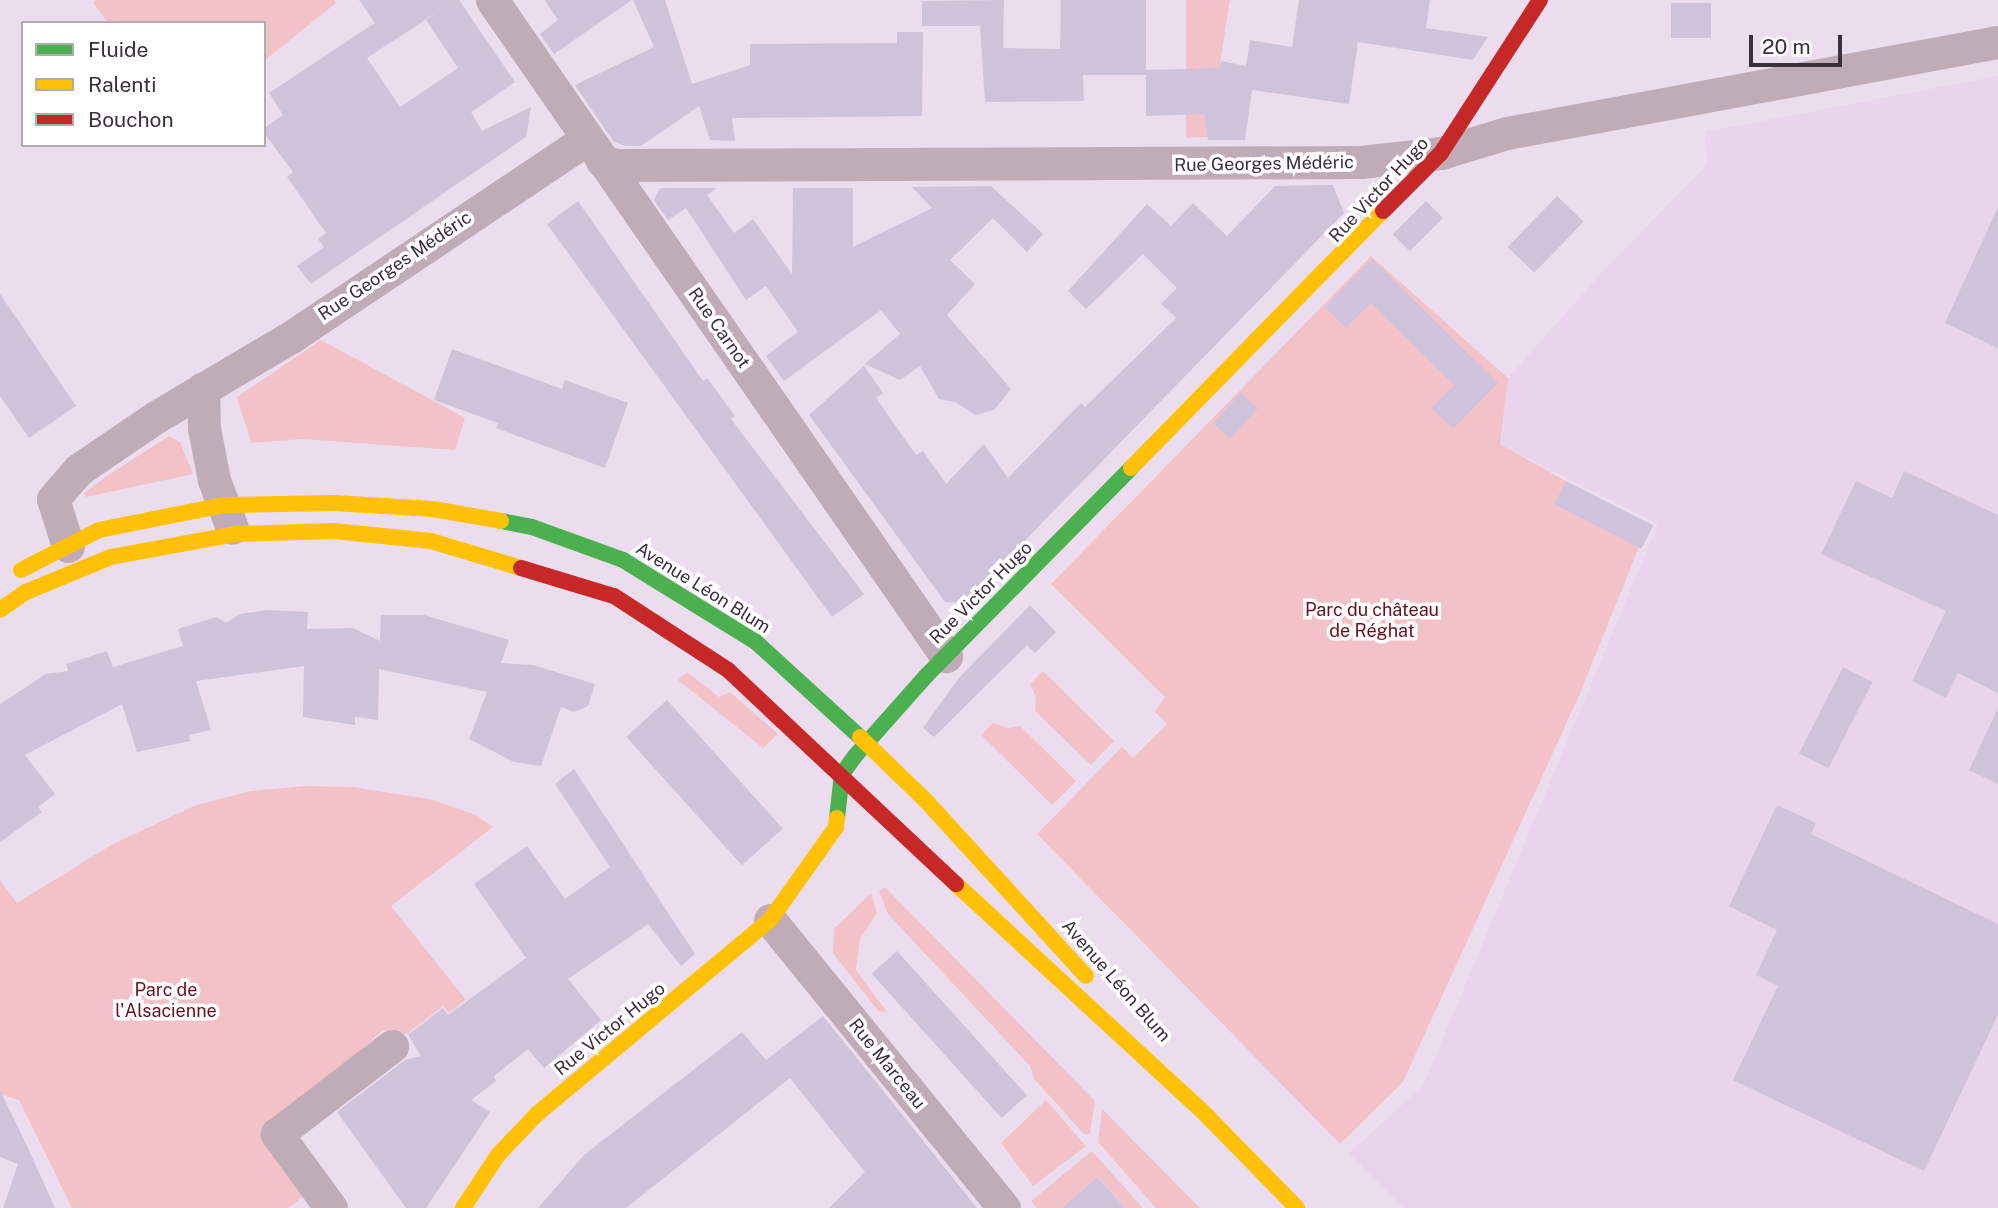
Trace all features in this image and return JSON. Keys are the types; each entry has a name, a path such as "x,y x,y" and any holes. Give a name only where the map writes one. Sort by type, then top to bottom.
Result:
{"main road":[{"name":"Rue Victor Hugo","path":"463,1208 498,1155 537,1114 770,920 836,827 842,774 946,656 1441,153 1540,0"},
{"name":"Avenue Léon Blum","path":"9,576 99,530 229,519 334,503 433,509 532,527 623,560 756,642 868,743 1018,897 1207,1115"},
{"name":"Avenue Léon Blum","path":"0,610 26,592 111,557 229,519 432,541 614,596 728,670 1207,1115 1297,1208"}],"street":[{"name":"Rue Carnot","path":"492,0 946,656"},
{"name":"Rue Georges Médéric","path":"68,546 53,509 54,496 78,470 203,388 291,337 594,150 617,165 1194,165 1361,162 1441,153 1507,133 1998,43"},
{"path":"203,388 204,428 229,519"},
{"name":"Rue Marceau","path":"770,920 1004,1208"},
{"path":"331,1208 277,1133 392,1046"}],"shaded area":[{"path":"1998,76 1998,1208 1403,1208 1349,1153 1423,1086 1658,524 1500,444 1508,378 1605,269 1708,164 1705,132"}],"green space":[{"path":"96,0 334,0 336,3 266,59 266,21 106,21 93,3"},
{"path":"1186,0 1230,0 1208,137 1186,138"},
{"name":"Parc du château de Réghat","path":"1371,256 1508,378 1500,444 1647,527 1581,691 1403,1082 1340,1144 1037,834 1122,747 1133,758 1167,724 1155,712 1165,697 1051,584"},
{"path":"321,340 465,418 455,450 302,439 251,443 237,397"},
{"path":"169,436 180,442 193,474 86,497 84,493 107,476"},
{"path":"1043,671 1114,741 1091,765 1035,711 1036,697 1030,684"},
{"path":"687,672 719,697 730,692 778,734 763,748 678,680"},
{"path":"993,723 1008,728 1020,726 1076,781 1052,805 981,735"},
{"name":"Parc de l'Alsacienne","path":"304,786 352,787 429,799 476,815 493,827 391,906 466,1000 449,1013 443,1006 407,1034 383,1030 311,1097 264,1131 304,1196 288,1208 72,1208 19,1100 0,1094 0,880 17,903 111,845 194,806 250,791"},
{"path":"885,887 1095,1101 1090,1134 1084,1134 1035,1080 1030,1066 888,914 879,891"},
{"path":"871,893 877,913 860,939 856,970 887,1012 878,1011 833,953 834,929"},
{"path":"1046,1100 1086,1146 1033,1186 1001,1143"},
{"path":"1102,1109 1200,1208 1156,1208 1098,1142"},
{"path":"1092,1151 1143,1208 1125,1208 1097,1177 1071,1200 1078,1208 1037,1208 1031,1201"}],"building":[{"path":"359,0 459,0 515,82 471,112 482,131 531,107 526,137 311,284 297,266 324,247 318,239 326,233 287,177 293,172 266,136 266,127 283,115 269,93 375,23","holes":["440,10 426,20 458,68 400,107 367,58"]},
{"path":"545,0 632,0 554,54 540,34 558,20"},
{"path":"633,0 665,0 692,84 750,65 750,44 897,43 897,32 923,32 922,116 732,118 735,141 710,140 699,106 641,146 625,146 613,141 575,85 654,47"},
{"path":"1004,0 1003,48 1060,49 1061,0 1146,0 1146,70 1219,68 1221,61 1246,66 1250,40 1292,47 1299,0 1430,0 1426,28 1488,37 1473,60 1358,42 1349,104 1252,90 1245,140 1208,140 1204,114 1146,116 1146,75 1083,75 1084,101 985,102 980,26 922,26 922,1"},
{"path":"1671,3 1711,3 1711,38 1671,38"},
{"path":"1333,185 1344,213 964,603 945,602 809,415 864,366 883,393 876,398 916,455 923,451 946,484 984,444 1008,478 1081,403 1085,407 1176,318 1161,304 1177,288 1143,254 1086,309 1068,291 1147,204 1171,226 1193,203 1227,236 1275,186"},
{"path":"991,186 1043,234 1027,252 993,218 950,260 975,284 947,315 1011,389 994,410 976,415 955,402 939,399 920,366 900,380 865,364 900,334 881,310 784,381 766,356 798,332 766,286 746,300 686,208 668,220 654,200 660,188 717,188 707,195 734,233 753,219 792,274 793,188 853,188 853,247 932,208 912,187"},
{"path":"1557,196 1584,222 1534,273 1508,247"},
{"path":"578,201 703,381 707,378 735,416 731,419 864,594 832,617 547,224"},
{"path":"1426,201 1443,218 1410,251 1393,234"},
{"path":"1998,207 1998,348 1945,323"},
{"path":"1372,259 1498,383 1453,429 1431,408 1454,385 1371,303 1346,328 1325,307"},
{"path":"0,294 76,406 29,438 0,396"},
{"path":"452,349 562,389 565,380 628,403 605,468 496,428 498,423 434,400"},
{"path":"1241,393 1258,409 1230,439 1213,423"},
{"path":"1904,471 1998,515 1998,693 1958,673 1946,698 1912,681 1946,611 1821,554 1856,481 1892,498"},
{"path":"1566,481 1653,525 1642,549 1554,504"},
{"path":"1030,605 1056,632 1035,653 1027,645 934,737 923,728 958,679"},
{"path":"268,610 308,612 307,629 353,628 380,641 381,615 424,615 509,640 501,663 533,665 595,684 588,706 574,712 561,707 541,766 514,762 469,739 487,692 379,669 378,720 355,717 355,725 303,717 304,666 196,681 211,730 189,735 190,741 137,752 122,704 25,755 55,794 38,807 42,812 0,842 0,704 46,674 68,671 66,664 107,651 113,667 183,646 178,629 216,617 226,623 240,614"},
{"path":"1843,667 1872,682 1828,768 1799,753"},
{"path":"667,700 783,829 742,865 626,737"},
{"path":"1998,708 1998,784 1969,770"},
{"path":"574,769 695,954 681,966 648,924 568,979 601,1020 544,1068 528,1049 494,1076 496,1081 471,1100 490,1112 426,1208 406,1208 337,1112 405,1060 421,1056 408,1035 443,1008 448,1015 526,958 474,884 527,846 565,899 610,867 555,784"},
{"path":"1777,805 1816,823 1811,834 1998,924 1998,1015 1924,1171 1733,1080 1778,986 1756,975 1777,930 1729,906"},
{"path":"897,951 1027,1095 1002,1118 872,974"},
{"path":"823,1016 977,1208 829,1208 865,1172 790,1078 626,1208 538,1208 584,1155 742,1032 766,1060"},
{"path":"0,1090 55,1208 3,1208 18,1164 0,1157"},
{"path":"1097,1177 1125,1208 1062,1208"}],"traffic: fast":[{"path":"837,818 842,774 855,756 926,676 1131,468"},
{"path":"501,521 532,527 623,560 756,642 860,737"}],"traffic: slow":[{"path":"1131,468 1383,211"},
{"path":"21,570 99,530 224,505 334,503 433,509 501,521"},
{"path":"0,610 26,592 111,557 235,534 334,531 431,541 521,568"},
{"path":"860,737 928,803 1086,976"},
{"path":"463,1208 498,1155 537,1114 770,920 836,827 837,818"},
{"path":"956,884 1207,1116 1297,1208"}],"traffic: jam":[{"path":"1383,211 1441,153 1540,0"},
{"path":"521,568 614,596 728,670 956,884"}]}
